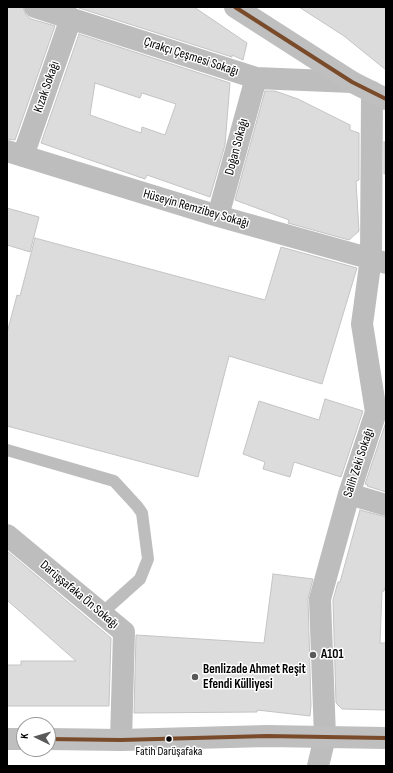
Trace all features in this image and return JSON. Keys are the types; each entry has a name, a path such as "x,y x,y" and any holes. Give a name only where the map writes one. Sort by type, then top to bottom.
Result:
{"street":[{"name":"Çırakçı Çeşmesi Sokağı","path":"35,7 256,78 352,82"},
{"path":"235,7 352,82 379,96"},
{"name":"Kızak Sokağı","path":"15,154 71,18"},
{"name":"Doğan Sokağı","path":"218,216 256,78"},
{"name":"Salih Zeki Sokağı","path":"318,766 325,737 320,599 349,494 376,412 362,324 378,260 379,96"},
{"name":"Hüseyin Remzibey Sokağı","path":"15,154 218,216 378,260"},
{"path":"349,494 386,505"},
{"name":"Darüşşafaka Ön Sokağı","path":"7,535 124,632 121,740"},
{"path":"56,739 121,740 267,736 386,738"}],"lane":[{"path":"7,450 114,481 137,506 142,514 148,559 140,580 102,613"}],"building":[{"path":"7,7 23,7 26,15 31,19 55,26 15,140 7,139"},
{"path":"76,7 194,7 247,43 243,60 232,55 232,57"},
{"path":"299,7 386,7 386,70 344,36"},
{"path":"79,34 230,83 225,145 210,197 147,175 145,179 41,143","holes":["95,83 140,98 142,93 176,104 165,135 142,127 141,133 90,115"]},
{"path":"265,91 275,91 298,99 350,125 350,130 359,133 359,180 356,181 359,231 349,240 288,223 289,220 235,200"},
{"path":"384,142 386,143 386,173 384,174"},
{"path":"7,208 39,217 30,252 7,245"},
{"path":"35,238 265,300 281,247 357,268 322,384 229,356 198,477 7,426 7,333 17,295 20,296"},
{"path":"325,399 363,411 341,477 294,462 290,477 263,469 265,462 243,454 259,401 319,420"},
{"path":"386,422 386,492 365,484"},
{"path":"360,510 386,517 386,584 384,591 382,591 380,643 386,643 386,710 342,709 336,703 333,600 338,582 340,582"},
{"path":"7,551 111,638 109,706 7,706 7,665 21,665 21,661 76,661 7,600"},
{"path":"273,574 313,579 308,599 310,716 257,710 257,712 134,713 136,635 264,643"}],"transit line":[{"path":"235,7 352,82 386,99"},
{"path":"56,739 121,740 267,736 386,738"}],"place":[{"name":"A101","path":"313,655"},
{"name":"Benlizade Ahmet Reşit Efendi Külliyesi","path":"195,677"},
{"name":"Fatih Darüşafaka","path":"169,739"}]}
